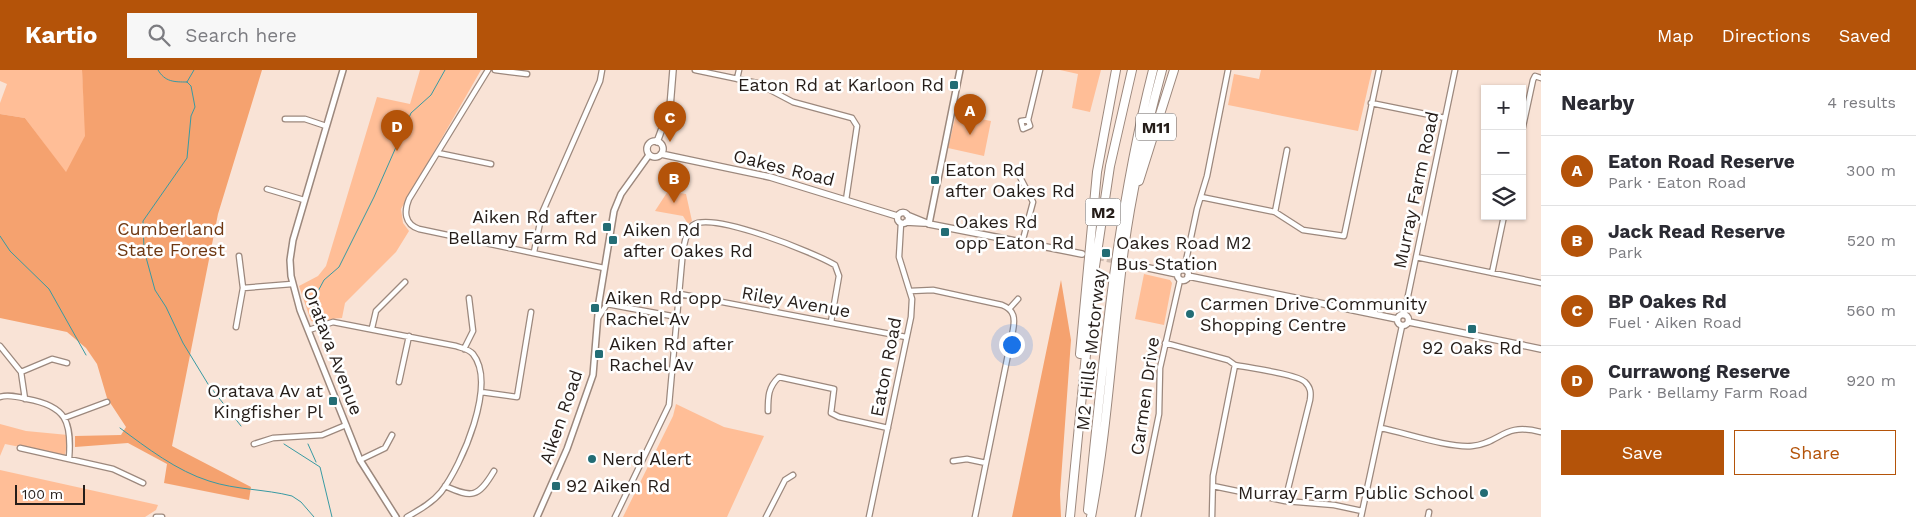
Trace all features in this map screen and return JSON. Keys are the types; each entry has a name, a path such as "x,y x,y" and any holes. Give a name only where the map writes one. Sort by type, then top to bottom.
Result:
{"highway":[{"path":"1103,139 1116,70"},
{"name":"M2","path":"1073,473 1070,452 1089,241 1103,139 1122,70"},
{"name":"M2 Hills Motorway","path":"1070,517 1073,473 1100,228 1114,147 1132,70"},
{"name":"M2 Hills Motorway","path":"1088,517 1099,414 1100,382 1119,234 1134,148 1152,70"},
{"name":"M2","path":"1124,249 1140,158 1162,70"},
{"name":"M11","path":"1124,249 1138,184 1174,70"},
{"name":"M2 Hills Motorway","path":"1092,517 1110,386 1124,249"}],"main road":[{"path":"656,142 670,107 673,70"},
{"path":"651,142 656,142 662,146 661,154 654,157 649,155 647,147 651,142"},
{"name":"Oakes Road","path":"661,154 770,177 898,216"},
{"path":"903,223 898,216 901,213 927,223 1082,254"},
{"path":"903,223 907,215"},
{"path":"903,223 927,223"},
{"path":"1130,264 1178,277 1184,281 1188,276"},
{"path":"1178,277 1180,270 1184,270 1188,276 1397,319 1404,315 1409,322"},
{"path":"1397,319 1402,326 1409,322 1541,349"}],"street":[{"name":"Oratava Avenue","path":"343,70 291,250 292,284 360,460 396,517"},
{"path":"488,70 405,208 409,224 419,228 604,268"},
{"path":"495,70 527,74"},
{"path":"534,252 542,213 600,82 602,70"},
{"path":"695,70 757,83 793,102 852,118 856,121 846,200"},
{"path":"737,79 739,70"},
{"path":"927,223 960,70"},
{"path":"1028,120 1040,70"},
{"path":"1184,270 1207,176 1228,70"},
{"path":"1201,197 1275,212 1303,230 1344,236 1379,70"},
{"name":"Murray Farm Road","path":"1404,315 1455,70"},
{"path":"1522,130 1533,80 1535,76 1541,78"},
{"path":"1371,103 1445,118"},
{"path":"286,119 305,119 326,126"},
{"path":"1275,212 1287,150"},
{"path":"438,153 491,164"},
{"name":"Aiken Road","path":"537,517 567,449 591,385 604,268 616,206 649,155"},
{"path":"1020,176 1032,202 1022,243"},
{"path":"267,189 304,200"},
{"path":"1492,273 1503,220"},
{"path":"615,517 669,405 683,250 688,231 692,226 706,222 758,232 835,265 839,276 830,322"},
{"name":"Eaton Road","path":"869,517 910,317 910,291 899,257 903,223"},
{"path":"236,327 243,288 239,256"},
{"path":"1416,257 1541,283"},
{"name":"Carmen Drive","path":"1138,517 1159,414 1160,368 1178,277"},
{"path":"372,328 376,311 406,282"},
{"path":"243,288 292,284"},
{"path":"910,291 933,290 1009,308"},
{"name":"Riley Avenue","path":"680,294 906,337"},
{"path":"464,349 473,332 469,298"},
{"path":"1009,308 1018,299"},
{"path":"598,320 607,304 677,317"},
{"path":"975,517 1015,320 1009,308"},
{"path":"481,392 517,397 531,312"},
{"path":"309,330 333,322 372,328 464,349 472,352 480,366 481,392 470,435 445,486 432,501 407,517"},
{"path":"1213,486 1285,500 1334,505 1362,514 1402,326"},
{"path":"399,382 409,336"},
{"path":"1166,343 1228,360 1235,365 1299,379 1310,390 1310,400 1285,500"},
{"path":"0,346 21,372 25,398"},
{"path":"21,372 52,359 67,363"},
{"path":"1212,517 1213,476 1235,365"},
{"path":"768,411 768,393 773,382 779,377 834,389 831,413 838,417 888,428"},
{"path":"0,396 44,402 56,408 64,418 71,436 69,459"},
{"path":"64,418 107,402"},
{"path":"254,444 274,438 322,435 346,426"},
{"path":"1381,428 1457,445 1473,446 1509,430 1523,428 1541,432"},
{"path":"360,460 384,448 392,435"},
{"path":"20,448 113,469 143,483"},
{"path":"953,461 967,459 986,463"},
{"path":"445,486 467,495 477,493 486,485 494,472"},
{"path":"766,517 785,480 793,475"},
{"path":"156,517 162,517"}],"shaded area":[{"path":"0,70 82,70 86,136 66,173 25,118 0,114 0,103 7,84 0,81"},
{"path":"420,70 481,70 401,209 403,223 409,231 396,252 345,303 342,318 318,322 311,321 299,286 318,276 326,266 377,97 410,104"},
{"path":"1060,70 1101,70 1090,112 1072,108 1078,74"},
{"path":"1261,70 1372,70 1358,131 1228,105 1234,74 1259,79"},
{"path":"956,114 991,121 984,156 948,148"},
{"path":"668,191 686,194 692,221 688,224 683,216 655,211"},
{"path":"1144,274 1170,280 1172,283 1164,325 1135,319"},
{"path":"676,404 724,427 764,436 727,517 623,517 673,416"},
{"path":"0,424 26,431 68,435 65,456 5,444 0,456"},
{"path":"0,470 158,505 156,510 145,517 0,517"}],"green space":[{"name":"Cumberland State Forest","path":"82,70 262,70 218,214 172,446 251,487 249,500 164,483 167,464 128,443 75,447 75,436 121,435 126,427 107,398 97,364 86,348 67,332 0,318 0,114 25,118 66,172 85,136"},
{"path":"1061,280 1071,340 1060,494 1061,517 1012,517"}],"waterway":[{"path":"158,70 164,77 170,80 187,82"},
{"path":"187,82 194,70"},
{"path":"311,316 316,295 324,280 339,267 374,197 411,113 431,95 445,70"},
{"path":"187,82 191,86 195,107 191,116 187,158 143,221 144,250 155,290 166,307 183,343 208,384 241,426"},
{"path":"0,236 10,251 49,289 86,355"},
{"path":"120,428 163,458 197,477 219,484 292,496 301,502 314,517"},
{"path":"284,444 320,467 332,517"},
{"path":"308,444 316,462"}],"tunnel":[{"path":"1082,254 1130,264"}],"place":[{"name":"Eaton Rd at Karloon Rd","path":"954,85"},
{"name":"Eaton Road Reserve","path":"970,135"},
{"name":"BP Oakes Rd","path":"670,142"},
{"name":"Currawong Reserve","path":"397,151"},
{"name":"Eaton Rd after Oakes Rd","path":"935,180"},
{"name":"Jack Read Reserve","path":"674,203"},
{"name":"Aiken Rd after Bellamy Farm Rd","path":"607,227"},
{"name":"Oakes Rd opp Eaton Rd","path":"945,232"},
{"name":"Aiken Rd after Oakes Rd","path":"613,240"},
{"name":"Oakes Road M2 Bus Station","path":"1106,253"},
{"name":"Aiken Rd opp Rachel Av","path":"595,308"},
{"name":"Carmen Drive Community Shopping Centre","path":"1190,314"},
{"name":"92 Oaks Rd","path":"1472,329"},
{"name":"Aiken Rd after Rachel Av","path":"599,354"},
{"name":"Oratava Av at Kingfisher Pl","path":"333,401"},
{"name":"Nerd Alert","path":"592,459"},
{"name":"92 Aiken Rd","path":"556,486"},
{"name":"Murray Farm Public School","path":"1484,493"}]}
